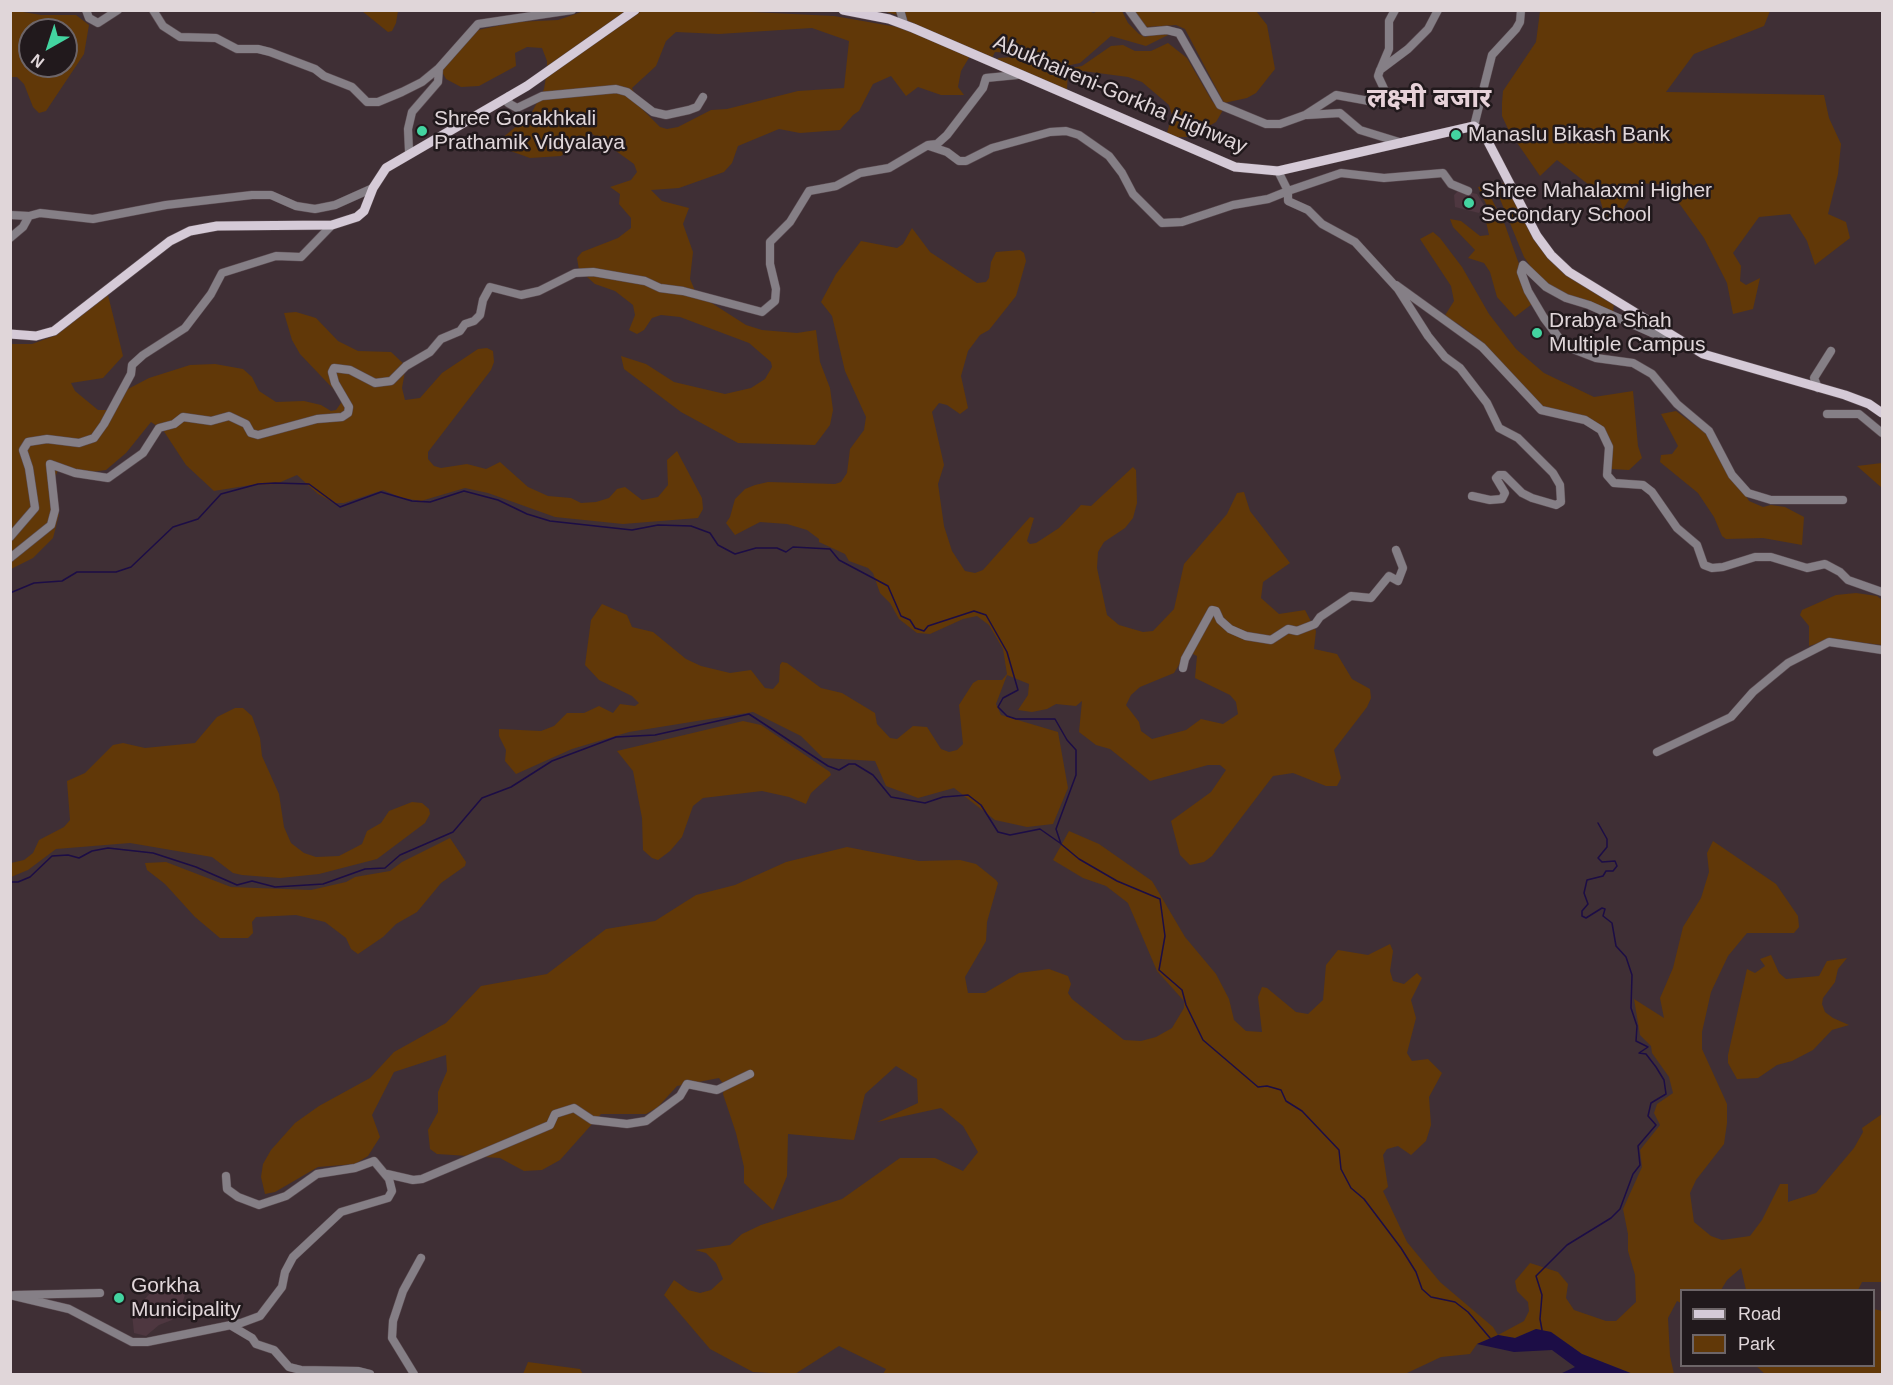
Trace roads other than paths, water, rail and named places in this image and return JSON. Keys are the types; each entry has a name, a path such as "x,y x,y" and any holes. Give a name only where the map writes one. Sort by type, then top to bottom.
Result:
{"main road":[{"path":"10,334 36,336 54,331 170,241 190,231 217,226 332,225 347,222 364,211 373,188 386,168 546,74 635,10"},
{"name":"Abukhaireni-Gorkha Highway","path":"843,10 904,24 1235,167 1278,171 1474,126"},
{"path":"1474,126 1484,134 1524,212 1551,255 1569,272 1670,336 1715,359 1869,404 1882,413"}],"street":[{"path":"87,10 89,18 98,23 118,10"},
{"path":"153,10 163,26 180,37 216,38 237,49 258,49 270,52 315,69 324,76 352,87 367,102 378,102 422,82 439,68 478,24 572,10"},
{"path":"900,10 904,24"},
{"path":"1129,10 1145,32 1167,30 1179,33 1220,105 1266,124 1280,124 1305,115 1336,95 1380,103 1386,93 1378,76 1389,49 1389,21 1395,10"},
{"path":"1380,70 1428,30 1438,10"},
{"path":"1474,126 1492,55 1516,29 1520,22 1521,10"},
{"path":"411,153 408,129 412,112 438,82 439,68"},
{"path":"10,558 51,525 54,510 50,464 75,473 108,478 143,453 159,428 174,424 183,417 211,421 229,416 246,424 251,433 258,435 317,419 342,417 348,412 349,407 335,383 332,372 334,368 350,370 375,383 391,381 406,366 430,352 441,339 460,331 465,324 474,321 480,315 483,300 490,287 521,295 539,291 575,273 593,272 645,281 660,288 683,291 762,312 775,301 776,288 770,264 770,242 790,222 809,191 837,186 860,173 889,168 928,145 937,144 947,135 982,88 986,78 1026,75"},
{"path":"509,96 508,103 517,108 542,96 616,89 627,92 653,112 666,115 689,110 697,106 704,97"},
{"path":"1305,115 1340,113 1360,130 1399,142"},
{"path":"928,145 947,152 959,161 992,148 1050,132 1066,130 1079,135 1109,156 1122,173 1133,194 1162,223 1182,222 1233,205 1268,199 1341,173 1384,178 1443,173 1450,184 1468,191"},
{"path":"1278,171 1287,191 1288,201 1308,210 1322,224 1355,242 1392,283 1428,336 1445,357 1460,368 1487,403 1499,428 1518,438 1553,473 1560,484 1561,502 1556,505 1532,498 1522,493 1504,475 1499,474 1496,478 1504,493 1502,499 1490,500 1472,496"},
{"path":"10,215 29,216 40,213 93,219 166,205 252,195 271,195 296,206 315,209 334,205 373,188"},
{"path":"10,238 23,227 29,216"},
{"path":"10,537 35,508 29,468 23,450 28,442 47,439 79,443 94,438 131,374 132,365 143,355 185,328 211,294 222,273 276,256 301,257 332,225"},
{"path":"1670,336 1652,333 1589,305 1566,298 1546,287 1523,266 1521,272 1528,291 1565,346 1596,358 1633,363 1652,374 1677,404 1708,431 1732,475 1748,493 1771,500 1844,500"},
{"path":"1392,283 1482,347 1532,404 1541,410 1585,420 1601,430 1609,447 1607,475 1614,483 1643,485 1652,492 1677,528 1697,545 1704,565 1712,568 1723,567 1755,557 1771,557 1807,568 1825,564 1840,572 1848,580 1882,592"},
{"path":"1818,388 1814,378 1831,351"},
{"path":"1827,414 1859,414 1882,433"},
{"path":"1183,668 1185,659 1212,610 1216,610 1220,620 1230,629 1246,636 1271,640 1288,629 1297,631 1315,624 1320,617 1351,596 1371,597 1389,576 1398,581 1403,568 1396,550"},
{"path":"1657,752 1731,717 1753,692 1788,663 1829,642 1882,650"},
{"path":"385,1173 413,1180 422,1179 550,1125 555,1114 574,1108 592,1120 627,1124 646,1121 680,1096 687,1084 717,1089 750,1074"},
{"path":"10,1295 69,1309 132,1342 147,1342 230,1325 261,1316 282,1287 285,1272 293,1257 341,1212 391,1196 389,1179 374,1161 355,1168 317,1174 286,1196 259,1205 238,1197 227,1189 226,1176"},
{"path":"414,1374 392,1338 393,1321 403,1291 421,1258"},
{"path":"10,1295 100,1293"},
{"path":"230,1325 252,1338 256,1344 274,1350 289,1366 301,1370 358,1371 370,1374"}],"waterway":[{"path":"10,593 34,583 62,581 77,572 116,572 131,567 173,527 198,519 221,494 258,484 275,483 309,484 340,507 381,492 412,501 430,502 464,491 498,500 527,514 550,521 632,530 658,525 691,526 710,533 718,545 735,554 756,548 777,548 786,552 793,547 830,549 839,560 888,586 901,616 910,620 915,628 924,631 928,626 974,611 986,615 1007,652 1018,690 1003,698 998,707 1007,716 1016,719 1055,719 1067,740 1076,750 1076,775 1056,829 1061,844 1079,859 1117,881 1160,899 1165,936 1159,970 1182,990 1186,1005 1203,1040 1258,1087 1267,1086 1281,1090 1286,1101 1302,1111 1339,1150 1341,1169 1351,1188 1364,1199 1401,1248 1416,1272 1422,1289 1431,1297 1455,1302 1468,1312 1490,1338"},
{"path":"10,882 18,882 30,877 52,856 68,855 79,858 92,851 108,848 153,853 196,867 237,885 252,881 275,887 323,884 365,869 385,868 400,855 453,832 482,798 511,787 552,761 616,737 655,735 749,714 828,766 839,770 849,764 855,764 873,775 891,797 925,803 943,797 968,795 981,805 998,832 1010,835 1040,829 1060,843"},
{"path":"1542,1330 1540,1319 1542,1295 1536,1276 1567,1245 1611,1218 1620,1209 1633,1174 1640,1165 1638,1146 1656,1125 1648,1116 1651,1103 1666,1094 1664,1080 1656,1067 1646,1054 1639,1053 1648,1047 1636,1041 1637,1026 1631,1008 1632,975 1626,957 1616,946 1612,923 1603,916 1605,909 1602,908 1586,918 1582,916 1582,911 1588,904 1584,893 1587,880 1603,876 1606,871 1613,871 1617,866 1615,861 1602,862 1598,858 1607,847 1607,839 1598,823"}],"place":[{"name":"Shree Gorakhkali Prathamik Vidyalaya","path":"422,131"},
{"name":"Manaslu Bikash Bank","path":"1456,135"},
{"name":"Shree Mahalaxmi Higher Secondary School","path":"1469,203"},
{"name":"Drabya Shah Multiple Campus","path":"1537,333"},
{"name":"Gorkha Municipality","path":"119,1298"}],"district":[{"name":"लक्ष्मी बजार","path":"1429,100"}]}
